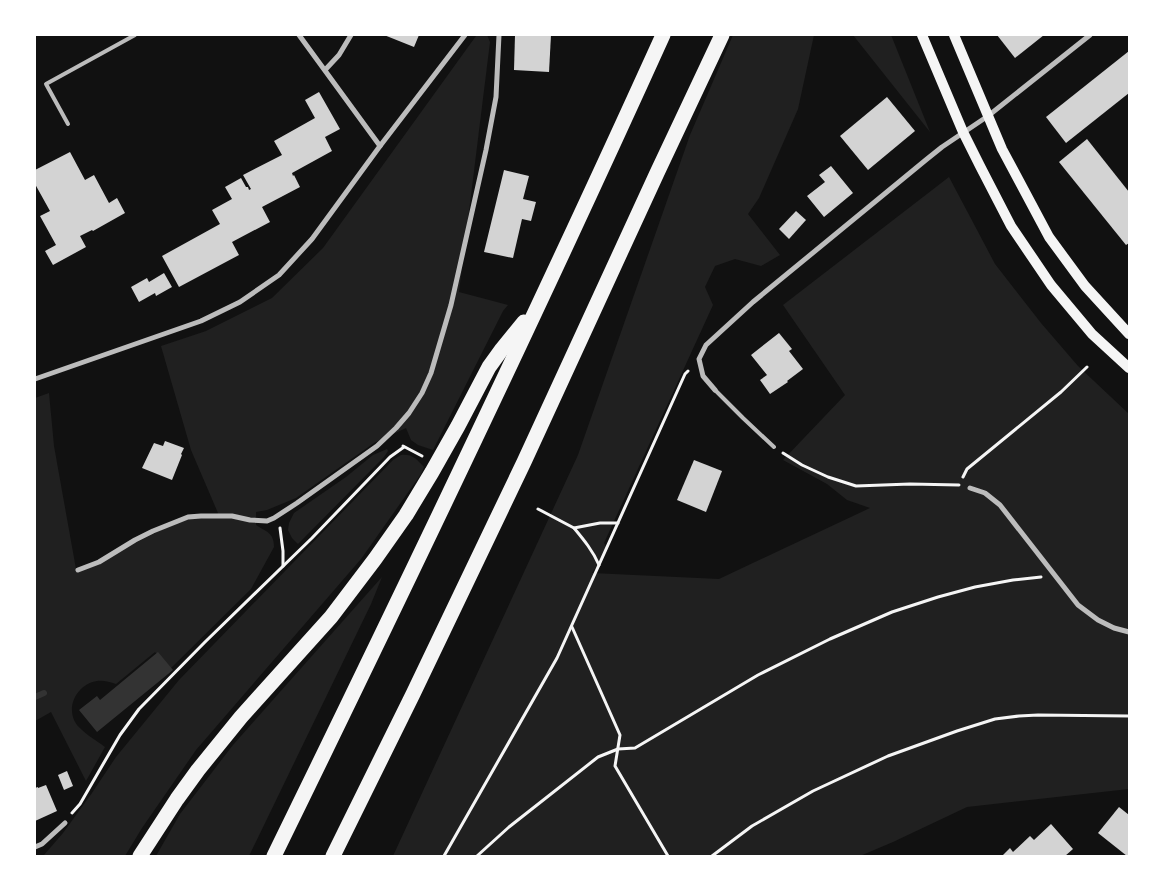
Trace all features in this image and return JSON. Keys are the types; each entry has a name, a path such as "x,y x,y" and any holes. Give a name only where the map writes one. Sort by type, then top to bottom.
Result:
{"highway":[{"path":"274,856 538,305 663,35"},
{"path":"336,852 414,694 524,462 722,35"},
{"path":"140,856 176,799 198,770 241,717 331,618 367,571 402,521 432,472 495,358 538,305"}],"main road":[{"path":"922,35 963,132 1011,226 1051,285 1092,334 1129,368"},
{"path":"954,35 1008,162 1049,237 1085,286 1129,334"}],"street":[{"path":"300,35 380,146"},
{"path":"325,70 339,55 351,35"},
{"path":"35,379 201,321 240,302 280,275 312,239 465,35"},
{"path":"78,570 99,562 152,531 188,517 232,516 250,520 267,520 278,515 297,504 377,446 409,413 422,393 433,367 451,304 496,97 499,35"},
{"path":"715,390 703,376 699,359 706,345 753,302 927,159 988,116 1090,35"},
{"path":"970,488 985,493 1000,505 1078,605 1098,620 1114,628 1129,632"},
{"path":"35,847 42,844 65,823"}],"lane":[{"path":"68,124 46,84 135,35"},
{"path":"715,390 774,447"}],"path":[{"path":"444,856 558,658 685,374 699,359"},
{"path":"958,485 967,469 1061,392 1087,367"},
{"path":"390,434 404,447 427,458"},
{"path":"65,823 80,804 120,735 139,709 312,538 390,457 404,447"},
{"path":"774,447 802,465 828,477 856,486 910,484 958,485 970,488"},
{"path":"538,509 574,528 588,544 599,565"},
{"path":"278,515 283,550 283,566"},
{"path":"574,528 600,523 618,523"},
{"path":"477,856 509,827 598,757 618,749 635,748 758,675 830,639 892,612 938,597 976,587 1042,577 1051,572"},
{"path":"572,626 620,734 615,766 668,856"},
{"path":"712,856 752,826 821,787 888,756 958,731 995,719 1019,716 1129,716"}],"shaded area":[{"path":"478,35 487,35 490,42 459,292 508,305 503,311 433,450 418,445 411,440 406,428 374,443 296,498 267,510 256,512 256,525 267,531 273,539 274,547 251,589 170,669 155,652 116,684 102,681 90,683 84,686 75,696 72,709 75,722 105,747 86,781 51,712 35,721 35,398 49,393 54,446 78,572 167,527 189,519 216,517 218,513 191,450 161,346 206,331 272,298 323,248"},
{"path":"733,35 814,35 798,109 759,198 748,214 780,255 761,266 735,259 715,266 705,287 713,305 604,543 608,549 592,573 719,579 870,508 847,500 827,484 783,460 845,395 783,305 949,177 995,264 1041,323 1078,366 1129,414 1129,789 967,807 860,856 393,856 578,455 690,135"},
{"path":"853,35 891,35 930,132"},
{"path":"387,449 388,451 384,457 298,544 292,538 288,530 294,513 346,477 373,455"},
{"path":"401,455 411,456 419,462 424,467 421,474 361,559 196,750 125,856 41,856 63,833 116,757 179,680 393,460"},
{"path":"382,577 371,604 249,856 156,856 180,814 233,745"},
{"path":"158,652 173,670 97,732 79,710 97,696 100,700"}],"building":[{"path":"384,35 419,35 414,47"},
{"path":"515,35 551,35 549,72 514,70"},
{"path":"997,35 1044,35 1015,58"},
{"path":"1129,51 1129,93 1066,143 1046,117"},
{"path":"319,92 340,129 325,137 332,151 292,173 300,187 262,207 270,222 232,242 239,255 179,287 162,256 220,224 212,210 232,199 225,187 241,178 246,187 249,190 251,189 243,175 282,155 274,141 315,118 305,100"},
{"path":"887,97 915,131 868,170 840,136"},
{"path":"1087,139 1129,192 1129,243 1126,245 1059,162"},
{"path":"70,152 85,180 94,175 109,203 117,198 125,213 80,236 86,247 53,265 45,251 56,245 40,216 50,211 35,184 35,170"},
{"path":"831,166 853,193 824,217 807,196 825,182 819,175"},
{"path":"504,170 529,176 523,199 536,202 531,221 522,219 513,258 484,252"},
{"path":"796,211 806,220 789,239 779,229"},
{"path":"164,273 172,287 156,296 155,293 139,302 131,287 147,278 149,282"},
{"path":"779,333 792,349 789,351 803,369 770,394 760,380 767,375 751,355"},
{"path":"165,441 184,448 172,480 142,468 154,443 163,446"},
{"path":"694,460 722,471 706,512 677,500"},
{"path":"67,771 73,786 64,790 58,775"},
{"path":"46,785 57,811 35,821 35,788"},
{"path":"1119,807 1129,815 1129,856 1098,833"},
{"path":"1051,824 1073,849 1065,856 1002,856 1010,848 1013,852 1030,836 1034,840"}],"waterway":[{"path":"35,697 44,693"}]}
